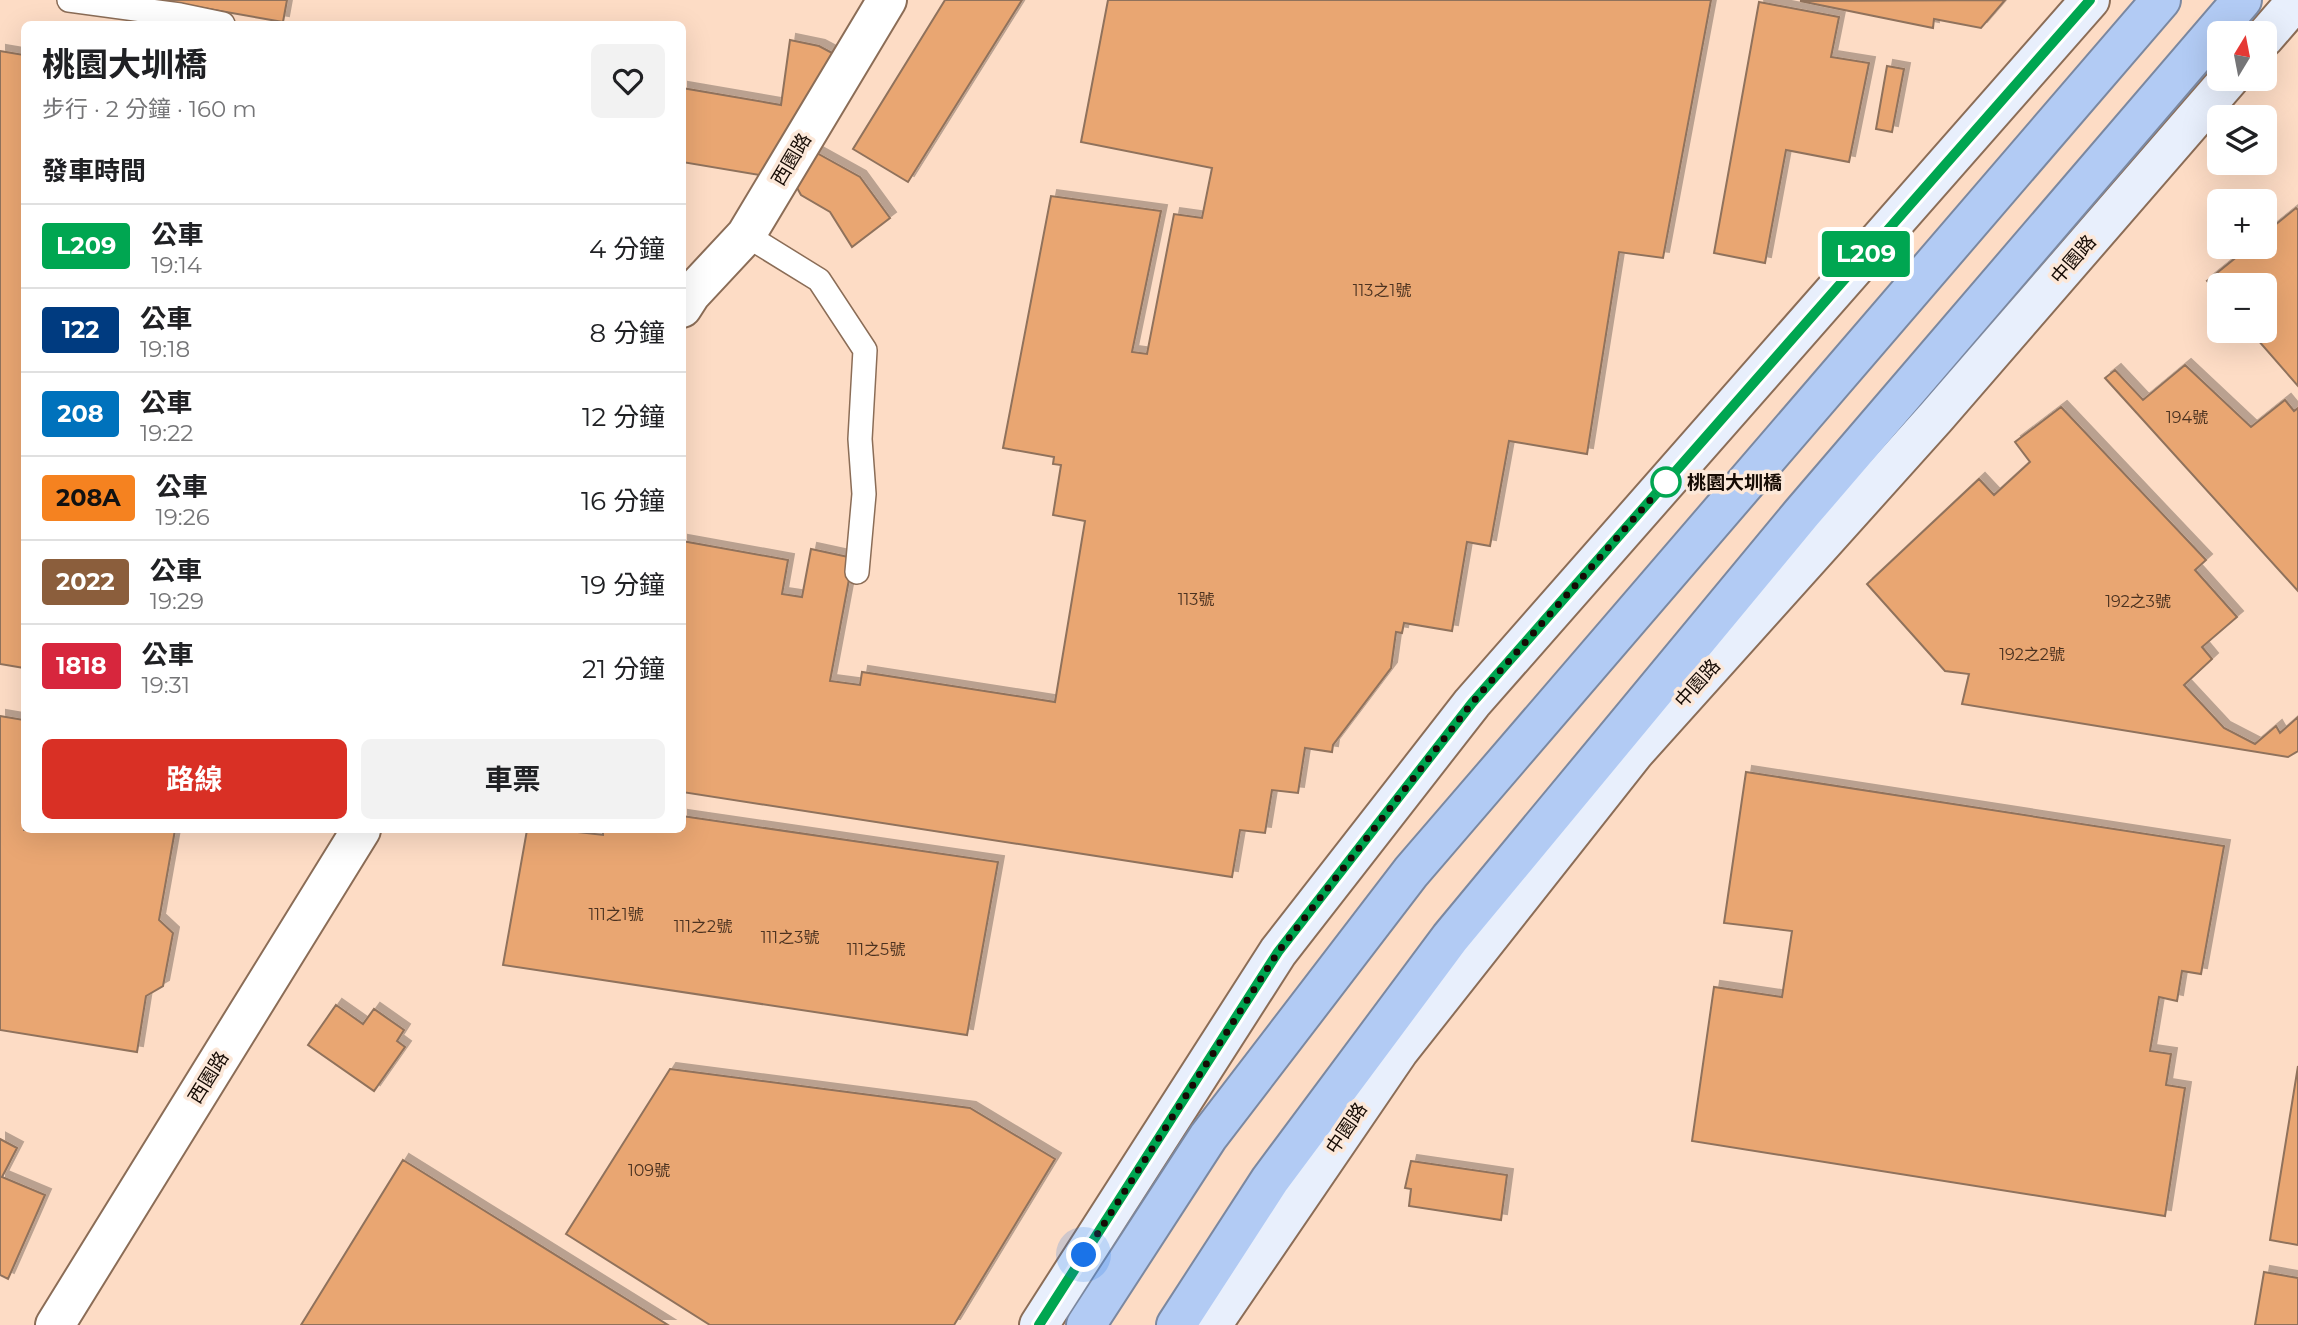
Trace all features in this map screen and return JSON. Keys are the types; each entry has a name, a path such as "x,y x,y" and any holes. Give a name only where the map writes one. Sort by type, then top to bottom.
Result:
{"highway":[{"path":"1086,1325 1208,1137 1411,872 2161,0"},
{"path":"1176,1325 1270,1180 1450,938 1802,513 2242,0"}],"main road":[{"path":"1039,1325 1278,952 1472,703 2090,0"},
{"path":"2267,21 2279,0"},
{"path":"2277,23 2297,0"},
{"name":"中園路","path":"1212,1325 1399,1051 1635,752 1936,417 2219,91"}],"street":[{"name":"西園路","path":"686,297 746,235 887,0"},
{"name":"西園路","path":"55,1325 359,833"}],"lane":[{"path":"69,0 204,21"},
{"path":"746,235 819,280 865,350 860,439 864,494 857,572"}],"shaded area":[{"path":"0,0 2298,0 2298,1325 0,1325"}],"building":[{"path":"158,0 287,0 283,21"},
{"path":"945,0 1022,0 908,182 853,149"},
{"path":"1108,0 1711,0 1663,258 1619,252 1587,454 1509,441 1490,546 1467,542 1452,631 1404,623 1402,633 1396,632 1391,668 1333,745 1332,752 1305,748 1298,793 1272,790 1265,833 1240,830 1232,877 686,793 686,542 788,560 782,594 802,597 811,549 853,558 830,681 860,685 862,672 1055,702 1085,521 1053,515 1061,465 1053,464 1054,457 1003,448 1051,196 1161,211 1132,352 1147,354 1174,214 1202,218 1212,168 1081,142"},
{"path":"2005,0 1981,28 1934,19 1933,28 1800,1"},
{"path":"1759,2 1839,17 1831,57 1869,63 1849,162 1786,150 1765,263 1714,253"},
{"path":"790,40 819,46 851,63 778,178 686,163 686,89 781,105"},
{"path":"0,51 21,54 21,668 0,664"},
{"path":"1887,66 1904,69 1892,132 1876,129"},
{"path":"815,152 860,177 890,218 852,247 830,212 801,195 796,186"},
{"path":"2296,208 2298,210 2298,386 2260,343 2277,343 2277,273 2217,273 2234,259 2277,259 2277,223"},
{"path":"2185,365 2251,427 2285,400 2294,411 2298,408 2298,591 2105,378 2115,370 2143,400"},
{"path":"2061,407 2206,560 2195,570 2237,617 2202,647 2212,659 2184,685 2224,728 2255,744 2276,726 2280,733 2298,717 2298,751 2288,757 1962,704 1969,674 1945,671 1867,584 1979,479 1994,495 2030,462 2015,442"},
{"path":"0,716 21,720 21,833 174,833 159,920 173,933 163,986 146,996 137,1052 0,1030"},
{"path":"1746,772 2224,846 2201,974 2182,971 2177,1001 2159,997 2150,1051 2171,1054 2166,1085 2185,1088 2165,1216 1692,1141 1714,987 1782,997 1792,931 1724,923"},
{"path":"686,817 998,862 967,1035 503,965 526,833 686,833"},
{"path":"336,1005 363,1024 374,1009 404,1030 397,1041 405,1047 374,1091 308,1045"},
{"path":"2298,1066 2298,1245 2270,1240"},
{"path":"670,1069 970,1108 1055,1159 954,1325 710,1325 566,1234"},
{"path":"0,1139 17,1148 2,1177 45,1195 8,1279 0,1275"},
{"path":"403,1160 668,1325 301,1325"},
{"path":"1411,1161 1507,1175 1501,1220 1409,1206 1411,1189 1405,1188"},
{"path":"2264,1272 2298,1278 2298,1325 2255,1325"}],"bus line":[{"name":"L209","path":"1039,1325 1278,952 1472,703 2090,0"}],"place":[{"name":"桃園大圳橋","path":"1666,482"}],"route":[{"path":"1084,1255 1278,952 1472,703 1667,480 1666,482"}]}
